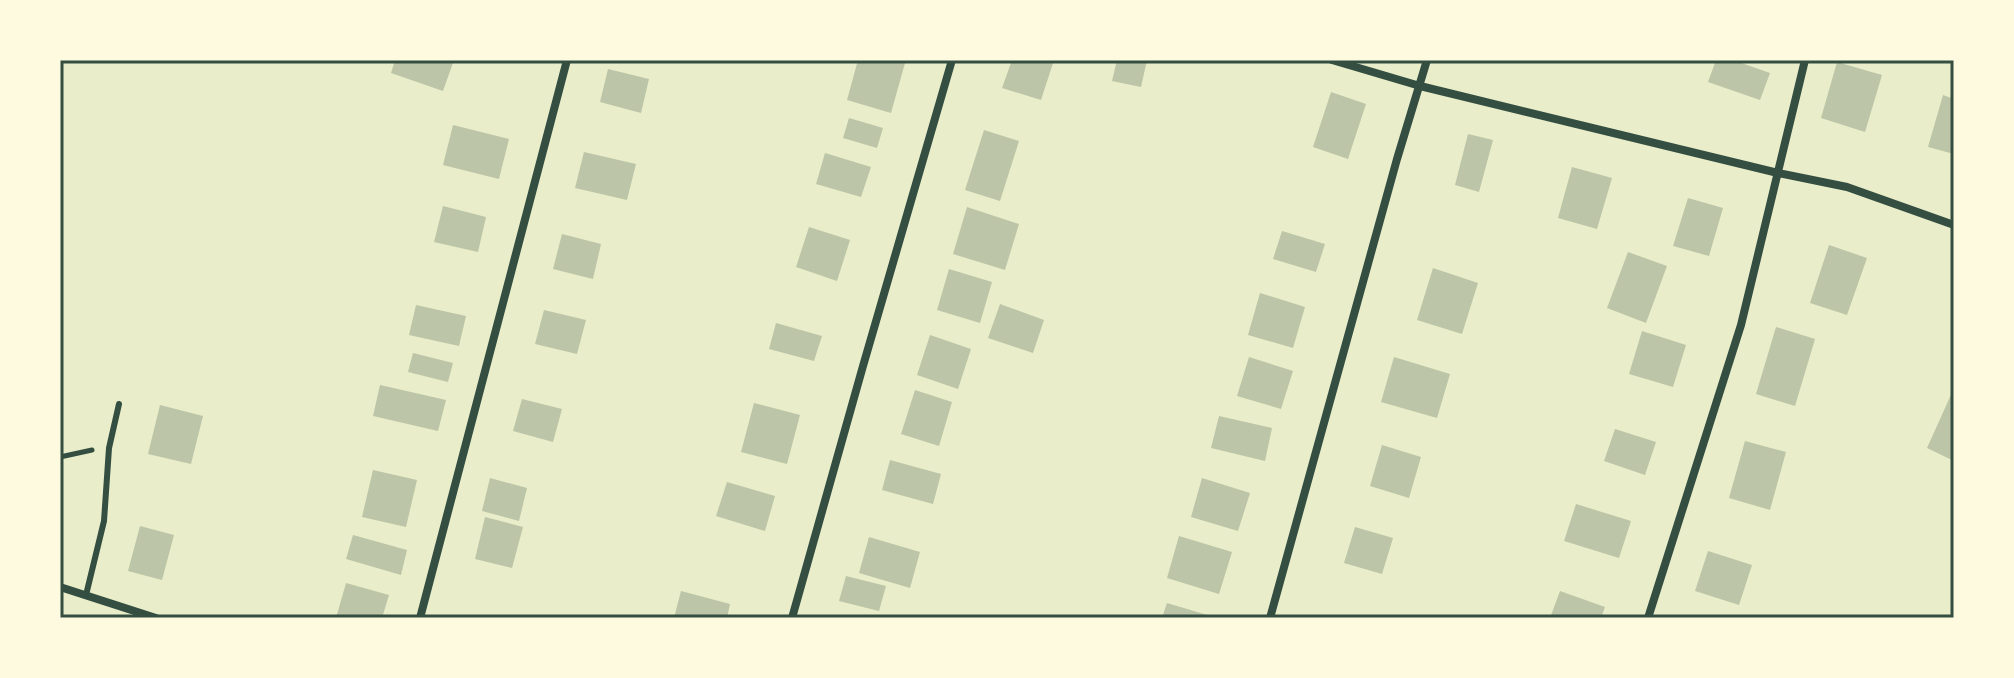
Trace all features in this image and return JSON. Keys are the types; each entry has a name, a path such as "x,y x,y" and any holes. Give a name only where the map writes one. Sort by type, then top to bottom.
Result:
{"street":[{"path":"420,618 567,60"},
{"path":"792,618 952,60"},
{"path":"1332,60 1420,86 1847,187 1954,225"},
{"path":"1270,618 1427,60"},
{"path":"1648,618 1741,325 1805,60"},
{"path":"60,587 156,618"}],"lane":[{"path":"86,595 104,521 109,448 119,404"}],"path":[{"path":"60,457 109,448"}],"building":[{"path":"395,60 454,60 443,91 391,73"},
{"path":"858,60 905,63 891,113 847,100"},
{"path":"1012,60 1054,60 1041,100 1002,88"},
{"path":"1117,60 1147,60 1141,87 1112,81"},
{"path":"1716,60 1733,60 1770,73 1760,100 1708,82"},
{"path":"1837,62 1882,75 1865,132 1821,118"},
{"path":"608,69 649,79 641,113 600,102"},
{"path":"1331,92 1366,104 1348,159 1313,147"},
{"path":"1943,95 1954,99 1954,154 1928,147"},
{"path":"849,118 883,128 877,148 843,138"},
{"path":"453,125 509,139 499,179 443,165"},
{"path":"984,130 1019,141 1000,201 965,190"},
{"path":"1468,134 1493,140 1479,192 1455,185"},
{"path":"584,152 636,164 627,200 575,188"},
{"path":"825,153 871,167 861,197 816,184"},
{"path":"1572,167 1612,178 1597,229 1558,218"},
{"path":"1688,198 1723,208 1709,256 1673,246"},
{"path":"443,206 486,217 478,252 434,242"},
{"path":"967,207 1019,224 1005,270 953,254"},
{"path":"809,227 850,240 837,281 796,267"},
{"path":"1282,231 1325,244 1316,272 1273,259"},
{"path":"562,234 601,244 593,279 553,269"},
{"path":"1829,245 1867,258 1847,315 1810,303"},
{"path":"1628,252 1667,266 1646,323 1607,308"},
{"path":"1433,268 1478,283 1462,334 1417,320"},
{"path":"949,269 992,282 980,323 937,310"},
{"path":"1260,293 1305,307 1293,348 1248,335"},
{"path":"1000,304 1044,320 1033,353 988,338"},
{"path":"416,305 466,316 459,346 409,335"},
{"path":"544,310 586,320 577,354 535,344"},
{"path":"776,323 822,336 814,361 769,349"},
{"path":"1776,327 1815,339 1795,406 1756,394"},
{"path":"1642,331 1686,345 1673,387 1629,374"},
{"path":"930,335 971,349 958,389 917,375"},
{"path":"413,353 453,363 448,382 408,372"},
{"path":"1249,357 1293,371 1281,409 1237,396"},
{"path":"1394,357 1450,374 1437,418 1381,402"},
{"path":"380,385 446,400 438,431 373,416"},
{"path":"1954,388 1954,461 1927,448"},
{"path":"915,390 952,402 939,446 901,434"},
{"path":"522,399 562,409 553,442 513,431"},
{"path":"754,403 800,415 787,464 741,452"},
{"path":"160,405 203,416 191,464 148,454"},
{"path":"1219,416 1272,428 1265,461 1211,448"},
{"path":"1615,429 1656,442 1645,475 1604,461"},
{"path":"1745,441 1786,452 1770,510 1729,498"},
{"path":"1382,445 1421,457 1409,498 1370,486"},
{"path":"890,460 941,474 933,504 882,490"},
{"path":"373,470 417,480 406,527 362,517"},
{"path":"490,478 527,488 519,521 482,511"},
{"path":"1202,478 1250,493 1238,531 1191,517"},
{"path":"727,482 775,496 765,531 716,516"},
{"path":"1576,504 1631,521 1619,558 1564,541"},
{"path":"485,517 523,527 512,568 475,559"},
{"path":"140,526 174,535 162,580 128,571"},
{"path":"1355,527 1393,538 1382,574 1344,563"},
{"path":"353,535 407,550 401,575 346,559"},
{"path":"1179,536 1232,552 1219,594 1167,578"},
{"path":"869,537 920,552 910,588 859,573"},
{"path":"1708,551 1752,565 1739,605 1695,591"},
{"path":"846,576 886,586 879,611 839,601"},
{"path":"346,583 389,595 382,618 336,618"},
{"path":"681,591 730,604 727,618 674,618"},
{"path":"1560,591 1605,607 1601,618 1550,618"},
{"path":"1167,603 1214,617 1214,618 1162,618"}]}
